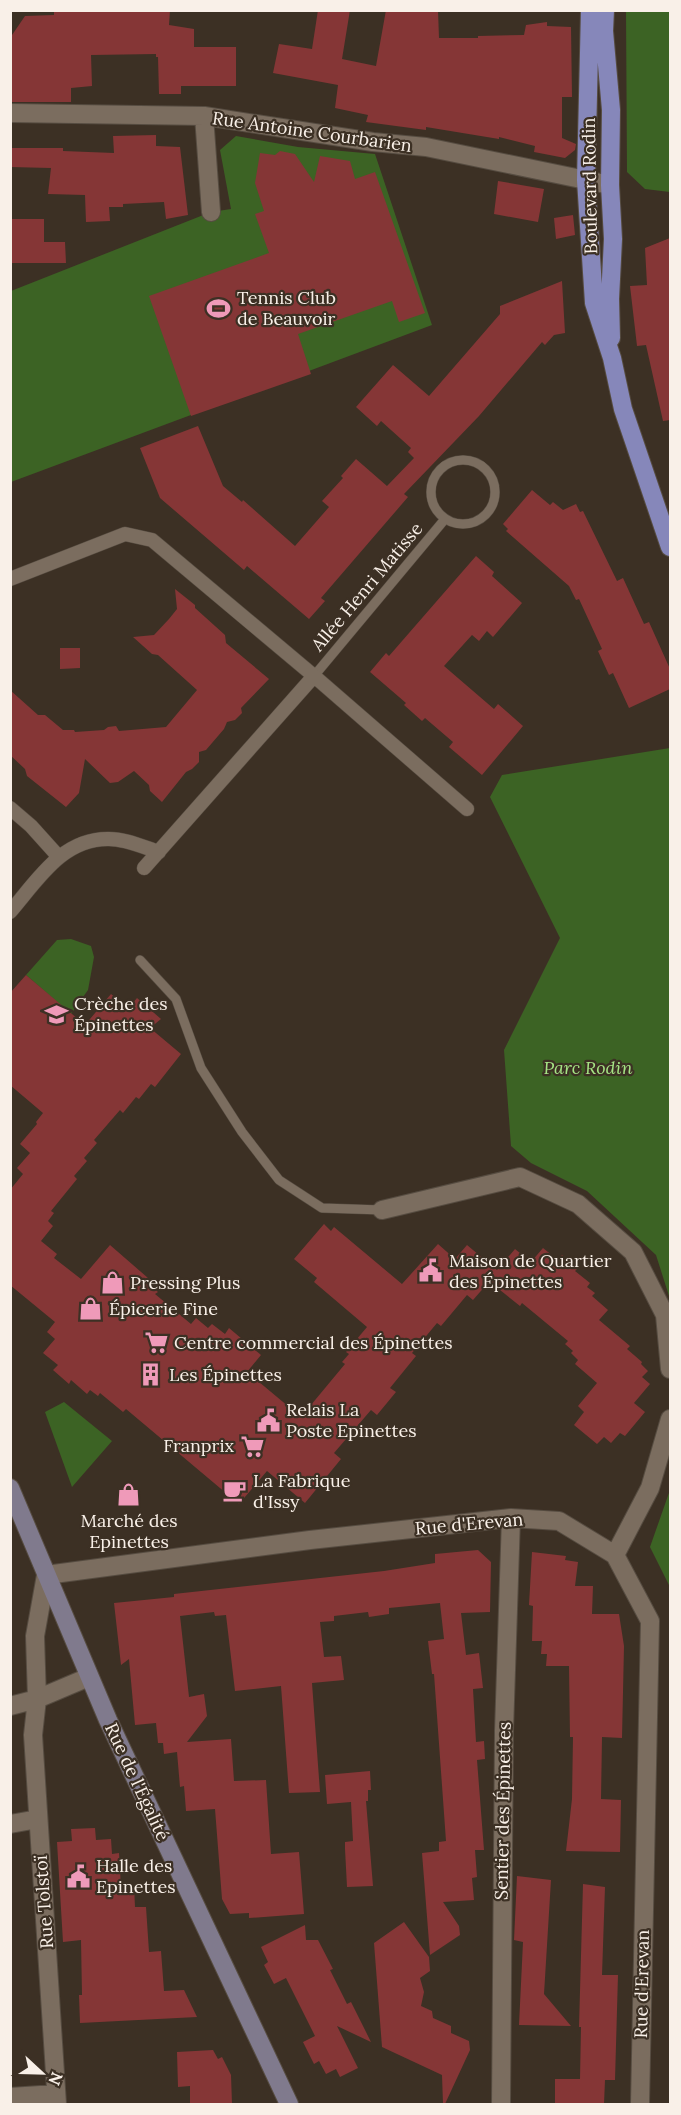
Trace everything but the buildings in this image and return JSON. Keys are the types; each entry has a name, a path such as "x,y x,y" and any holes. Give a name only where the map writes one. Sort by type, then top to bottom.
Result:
{"main road":[{"name":"Boulevard Rodin","path":"590,10 586,180 594,303 612,358 623,409 670,547"},
{"name":"Boulevard Rodin","path":"605,10 604,31 611,110 612,358"},
{"name":"Rue de l'Égalité","path":"10,1488 108,1720 289,2104"}],"street":[{"name":"Rue Antoine Courbarien","path":"10,113 204,116 373,142 426,147 610,185"},
{"path":"204,116 211,212"},
{"path":"10,579 125,534 152,540 467,809"},
{"path":"144,868 314,676"},
{"path":"10,808 32,826 58,856"},
{"path":"10,912 58,856 84,843 108,838 126,841 159,852"},
{"path":"382,1210 520,1177 578,1204 633,1252 665,1315 670,1369"},
{"path":"615,1555 650,1488 670,1419"},
{"name":"Rue d'Erevan","path":"46,1575 310,1540 511,1518 559,1521 615,1555 650,1621 640,2104"},
{"name":"Sentier des Épinettes","path":"501,2104 504,1731 511,1518"},
{"name":"Rue Tolstoï","path":"46,1575 36,1636 37,1699 33,1736 57,2099"},
{"path":"10,1706 37,1699 89,1677"},
{"path":"10,1824 38,1819"},
{"path":"10,2097 57,2099"}],"lane":[{"name":"Allée Henri Matisse","path":"465,459 484,466 491,474 495,484 496,495 493,506 477,522 455,523 445,519 432,502 432,481 437,472 445,465 465,459"},
{"name":"Allée Henri Matisse","path":"314,676 445,519"},
{"path":"140,960 176,999 201,1068 242,1132 279,1180 322,1208 382,1210"}],"green space":[{"path":"626,11 670,11 670,192 645,189 627,172"},
{"name":"Tennis Club de Beauvoir","path":"236,136 298,147 375,154 432,325 11,482 11,291 211,212 231,209 220,150"},
{"name":"Parc Rodin","path":"670,748 670,1299 656,1255 587,1191 531,1163 511,1146 504,1050 560,938 490,797 502,775"},
{"path":"71,939 91,946 94,957 88,990 71,1014 26,975 57,940"},
{"path":"64,1402 112,1441 72,1487 45,1412"},
{"path":"670,1490 670,1587 650,1547"}],"place":[{"name":"Tennis Club de Beauvoir","path":"219,308"},
{"name":"Crèche des Épinettes","path":"56,1014"},
{"name":"Maison de Quartier des Épinettes","path":"431,1271"},
{"name":"Pressing Plus","path":"112,1283"},
{"name":"Épicerie Fine","path":"91,1309"},
{"name":"Centre commercial des Épinettes","path":"156,1343"},
{"name":"Les Épinettes","path":"151,1375"},
{"name":"Relais La Poste Epinettes","path":"268,1420"},
{"name":"Franprix","path":"252,1446"},
{"name":"La Fabrique d'Issy","path":"235,1491"},
{"name":"Marché des Epinettes","path":"129,1495"},
{"name":"Halle des Epinettes","path":"78,1876"}]}
